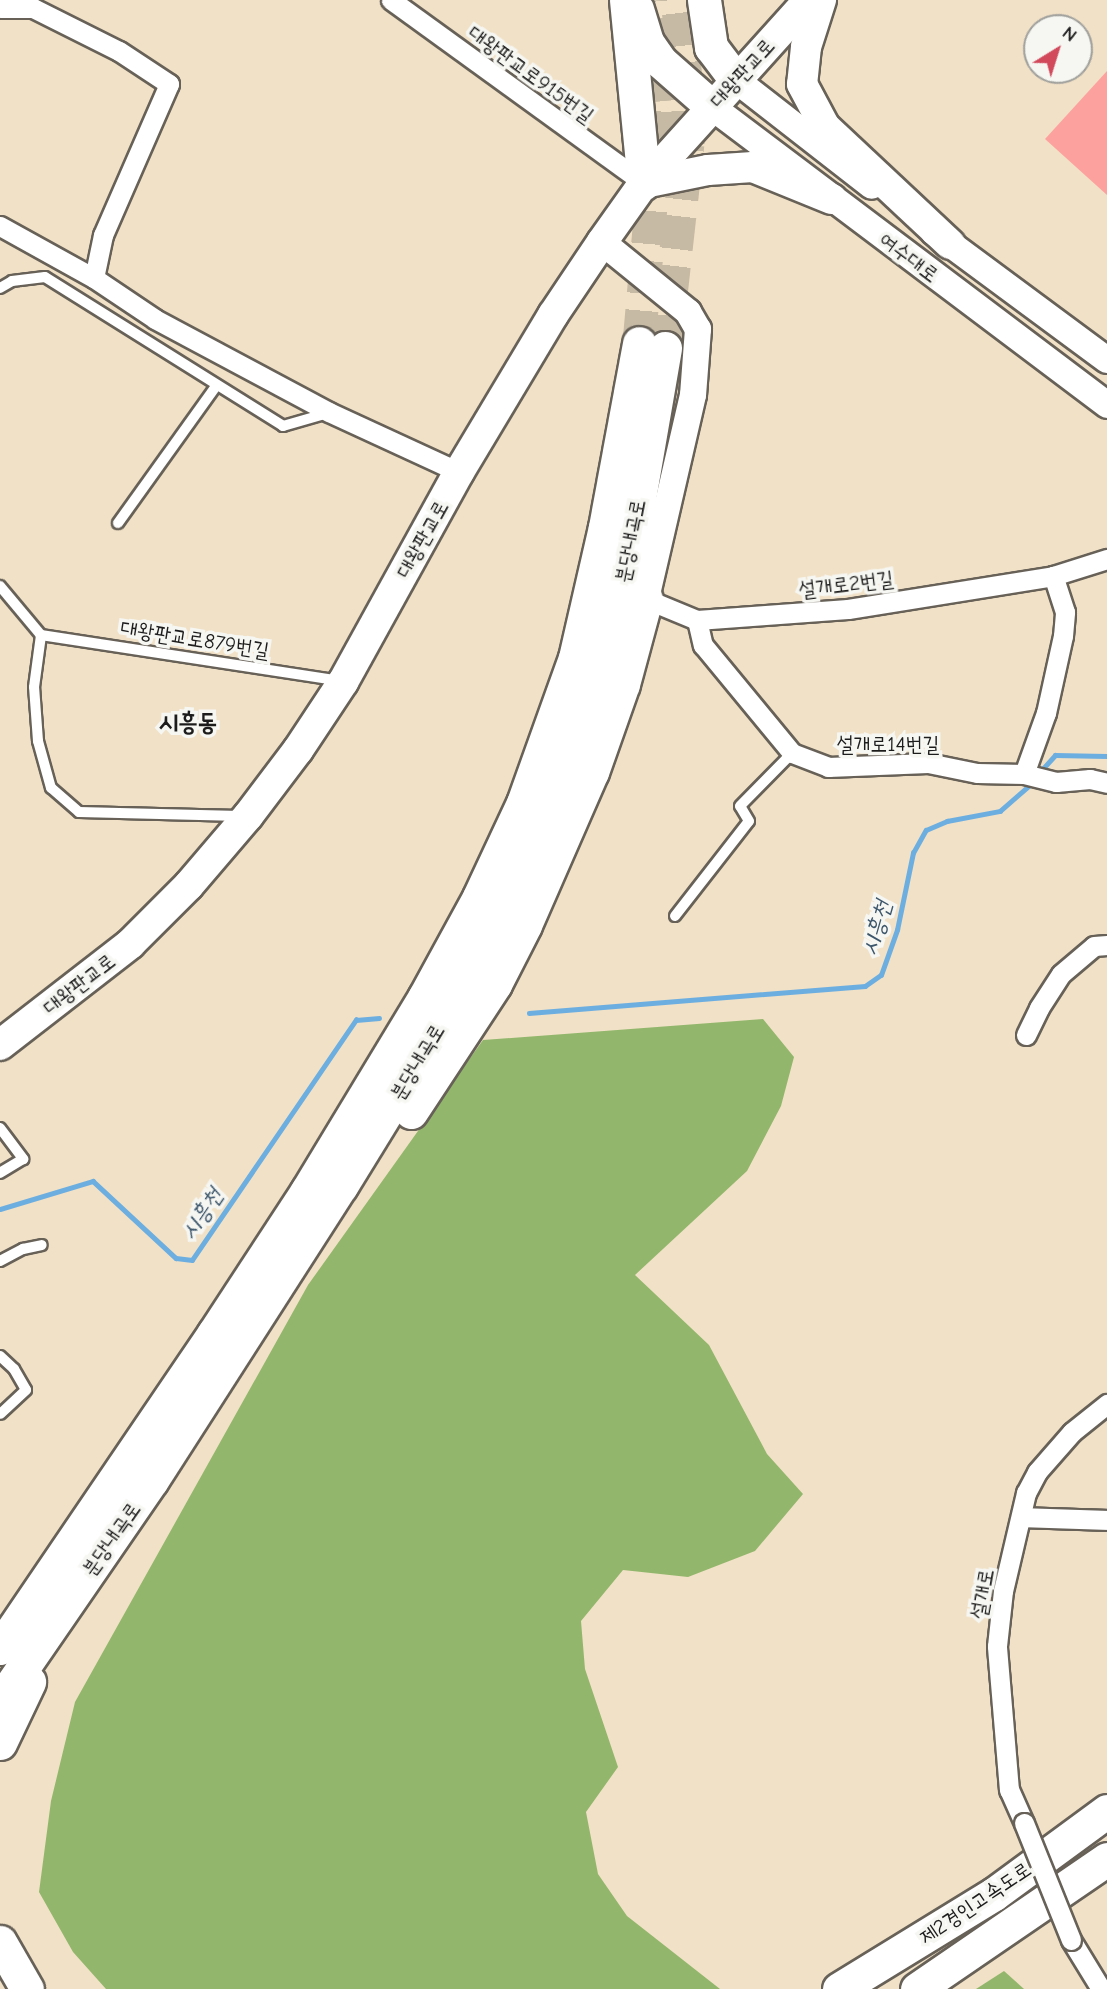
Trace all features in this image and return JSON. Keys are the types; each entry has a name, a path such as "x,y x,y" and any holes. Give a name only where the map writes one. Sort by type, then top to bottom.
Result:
{"highway":[{"path":"625,0 644,183"},
{"path":"635,0 647,42 661,62 712,107"},
{"path":"704,0 711,47 736,80"},
{"name":"분당내곡로","path":"0,1648 214,1334 300,1202 424,998 479,897 523,803 575,658 605,527 652,345 631,545 601,673 557,797 513,895 440,1025 319,1220 152,1480 0,1701"},
{"path":"319,1220 368,1174 495,984 525,925 592,772 623,684 646,599"},
{"path":"0,1743 69,1600"},
{"name":"제2경인고속도로","path":"839,1989 993,1894 1107,1811"},
{"name":"제2경인고속도로","path":"917,1989 1107,1858"},
{"path":"0,1941 27,1989"}],"main road":[{"name":"대왕판교로","path":"0,1045 130,944 189,885 248,816 298,750 343,682 459,472 553,315 602,242 644,183 809,0"},
{"path":"821,0 806,47 802,84 825,127 950,244"},
{"name":"여수대로","path":"736,80 797,131 1107,360"},
{"name":"여수대로","path":"712,107 1107,405"},
{"path":"644,183 708,170 752,167 832,199"},
{"path":"602,242 688,312 698,329 693,395 646,599"}],"street":[{"name":"대왕판교로915번길","path":"391,0 644,183"},
{"path":"0,8 33,8 119,51 169,84 103,235 94,278"},
{"path":"0,226 94,278 155,319 329,412 459,472"},
{"name":"설개로2번길","path":"646,599 696,620 848,609 1053,576 1107,559"},
{"path":"1025,774 1046,713 1063,636 1065,612 1053,576"},
{"name":"설개로14번길","path":"696,620 703,645 792,753 828,767 928,763 977,773 1025,774 1056,782 1090,779 1107,783"},
{"path":"1026,1035 1039,1008 1061,974 1094,946 1107,945"},
{"name":"설개로","path":"1101,1989 1071,1940 1009,1790 997,1646 1003,1591 1026,1493 1037,1472 1073,1432 1107,1404"},
{"path":"1021,1517 1107,1520"}],"lane":[{"path":"0,280 45,278 90,303 216,386 283,426 329,412"},
{"path":"0,288 12,281"},
{"path":"118,523 216,386"},
{"path":"0,586 41,635 34,687 37,728 51,788 79,812 248,816"},
{"name":"대왕판교로879번길","path":"41,635 343,682"},
{"path":"675,916 749,821 740,806 792,753"},
{"path":"0,1128 23,1159 0,1173"},
{"path":"0,1261 23,1249 42,1245"},
{"path":"0,1356 14,1368 26,1390 0,1414"}],"green space":[{"path":"763,1019 794,1057 781,1106 747,1171 635,1275 709,1345 767,1454 803,1494 755,1551 688,1577 623,1570 581,1621 585,1669 618,1767 586,1812 598,1874 627,1916 720,1989 106,1989 73,1952 39,1892 51,1801 75,1702 308,1285 483,1040"},
{"path":"1004,1971 1024,1989 976,1989"}],"building":[{"path":"1107,71 1107,195 1045,139"}],"waterway":[{"name":"시흥천","path":"1039,773 1055,755 1107,756"},
{"name":"시흥천","path":"529,1013 865,986 881,975 897,930 913,853 926,830 947,821 1000,811 1032,783"},
{"name":"시흥천","path":"0,1209 93,1181 176,1258 192,1260 356,1020 379,1018"}],"tunnel":[{"path":"639,343 660,101 651,0"},
{"path":"665,348 688,144 688,95 677,0"}],"district":[{"name":"시흥동","path":"188,723"}]}
